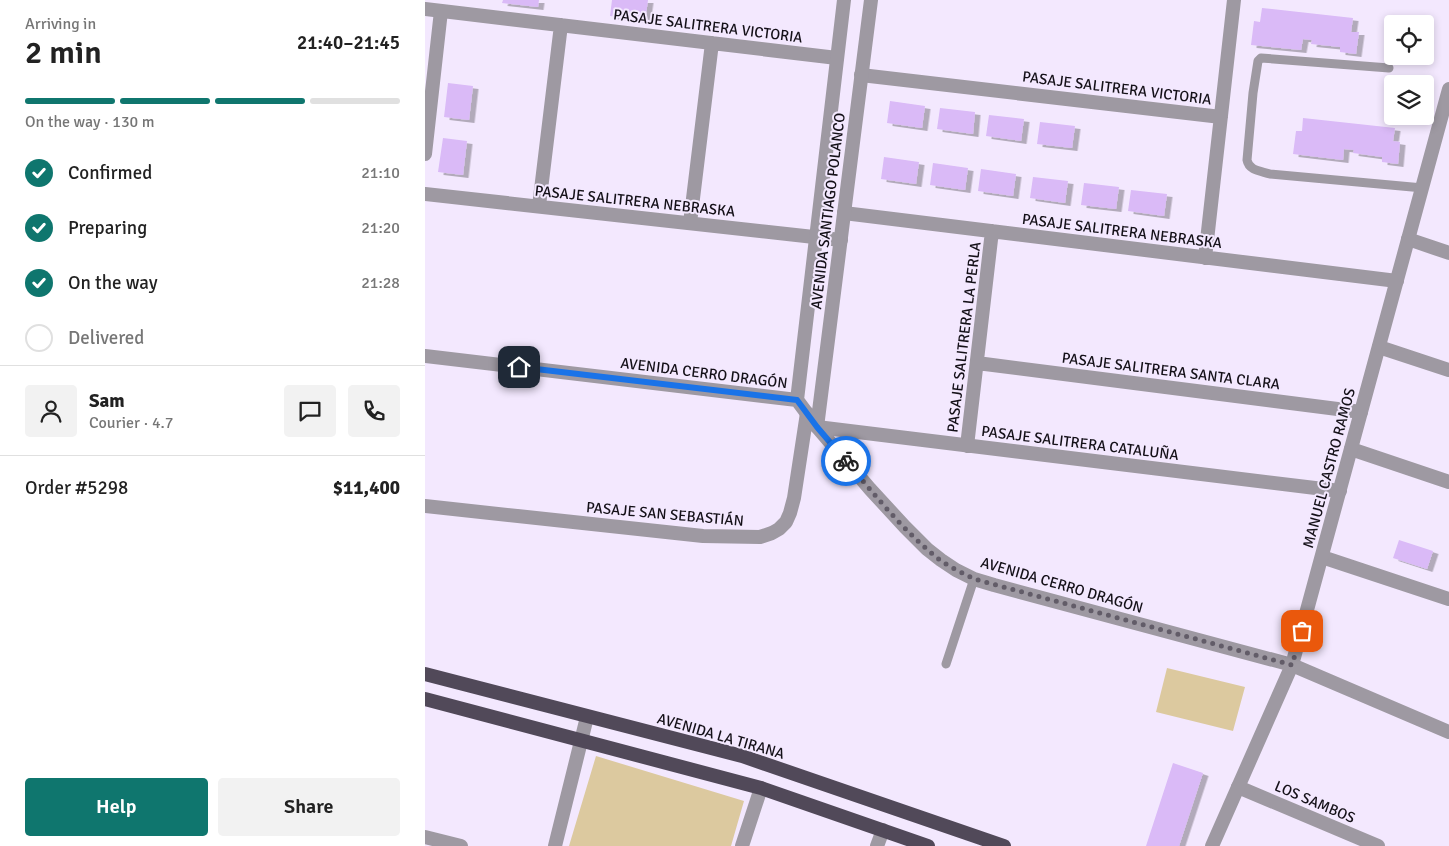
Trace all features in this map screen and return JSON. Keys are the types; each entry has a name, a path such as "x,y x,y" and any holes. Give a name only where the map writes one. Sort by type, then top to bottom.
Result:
{"highway":[{"name":"AVENIDA LA TIRANA","path":"425,674 742,756 1004,846"},
{"path":"425,699 761,788 928,846"}],"street":[{"name":"AVENIDA SANTIAGO POLANCO","path":"797,400 845,0"},
{"name":"AVENIDA SANTIAGO POLANCO","path":"817,427 871,0"},
{"path":"1205,258 1234,0"},
{"name":"PASAJE SALITRERA VICTORIA","path":"425,9 837,58"},
{"path":"425,154 441,11"},
{"path":"539,206 561,25"},
{"path":"690,223 712,43"},
{"name":"PASAJE SALITRERA VICTORIA","path":"861,75 1221,117"},
{"name":"MANUEL CASTRO RAMOS","path":"1212,846 1292,665 1449,89"},
{"name":"PASAJE SALITRERA NEBRASKA","path":"425,194 841,240"},
{"name":"PASAJE SALITRERA NEBRASKA","path":"844,213 1397,281"},
{"name":"PASAJE SALITRERA LA PERLA","path":"967,446 992,231"},
{"path":"1408,239 1449,253"},
{"path":"1379,347 1449,370"},
{"name":"AVENIDA CERRO DRAGÓN","path":"425,356 797,400 817,427 905,527 927,549 956,570 974,579 1292,665 1449,732"},
{"name":"PASAJE SALITRERA SANTA CLARA","path":"977,363 1361,412"},
{"name":"PASAJE SAN SEBASTIÁN","path":"425,506 703,536 760,537 779,529 786,522 790,513 807,412"},
{"name":"PASAJE SALITRERA CATALUÑA","path":"817,427 1340,491"},
{"path":"1351,449 1449,482"},
{"path":"1322,558 1449,599"},
{"path":"555,846 587,717"},
{"name":"LOS SAMBOS","path":"1238,787 1378,846"},
{"path":"742,846 761,788"},
{"path":"877,846 883,830"},
{"path":"425,837 461,846"}],"lane":[{"path":"1389,68 1261,58 1253,93 1248,166 1251,169 1270,174 1423,188"},
{"path":"946,664 974,579"}],"shaded area":[{"path":"1167,668 1245,687 1233,731 1156,712"},
{"path":"596,756 744,801 731,846 569,846"}],"building":[{"path":"503,0 539,0 538,7 502,3"},
{"path":"612,0 648,0 645,21 610,16"},
{"path":"1262,8 1353,18 1351,32 1359,32 1356,54 1340,52 1340,47 1311,44 1312,40 1303,39 1301,50 1251,45 1254,21 1260,22"},
{"path":"448,83 473,86 469,120 444,117"},
{"path":"890,101 925,106 922,128 887,123"},
{"path":"940,108 975,112 973,134 937,129"},
{"path":"989,115 1024,119 1021,141 986,136"},
{"path":"1303,118 1395,128 1393,141 1400,142 1398,164 1382,162 1382,157 1353,153 1354,150 1344,149 1343,160 1293,154 1296,131 1302,131"},
{"path":"1040,122 1075,126 1072,148 1037,144"},
{"path":"443,138 467,141 463,175 438,172"},
{"path":"884,157 919,162 916,184 881,179"},
{"path":"933,163 968,168 965,190 930,185"},
{"path":"981,169 1016,174 1013,196 978,191"},
{"path":"1033,177 1068,181 1065,203 1030,198"},
{"path":"1084,183 1119,187 1116,209 1081,205"},
{"path":"1131,190 1167,194 1164,216 1128,211"},
{"path":"1399,540 1433,551 1427,569 1393,558"},
{"path":"1173,763 1203,773 1179,846 1146,846"}],"way so far":[{"path":"846,461 927,549 956,570 974,579 1292,665 1302,631"}],"route":[{"path":"519,367 797,400 846,461"}]}
